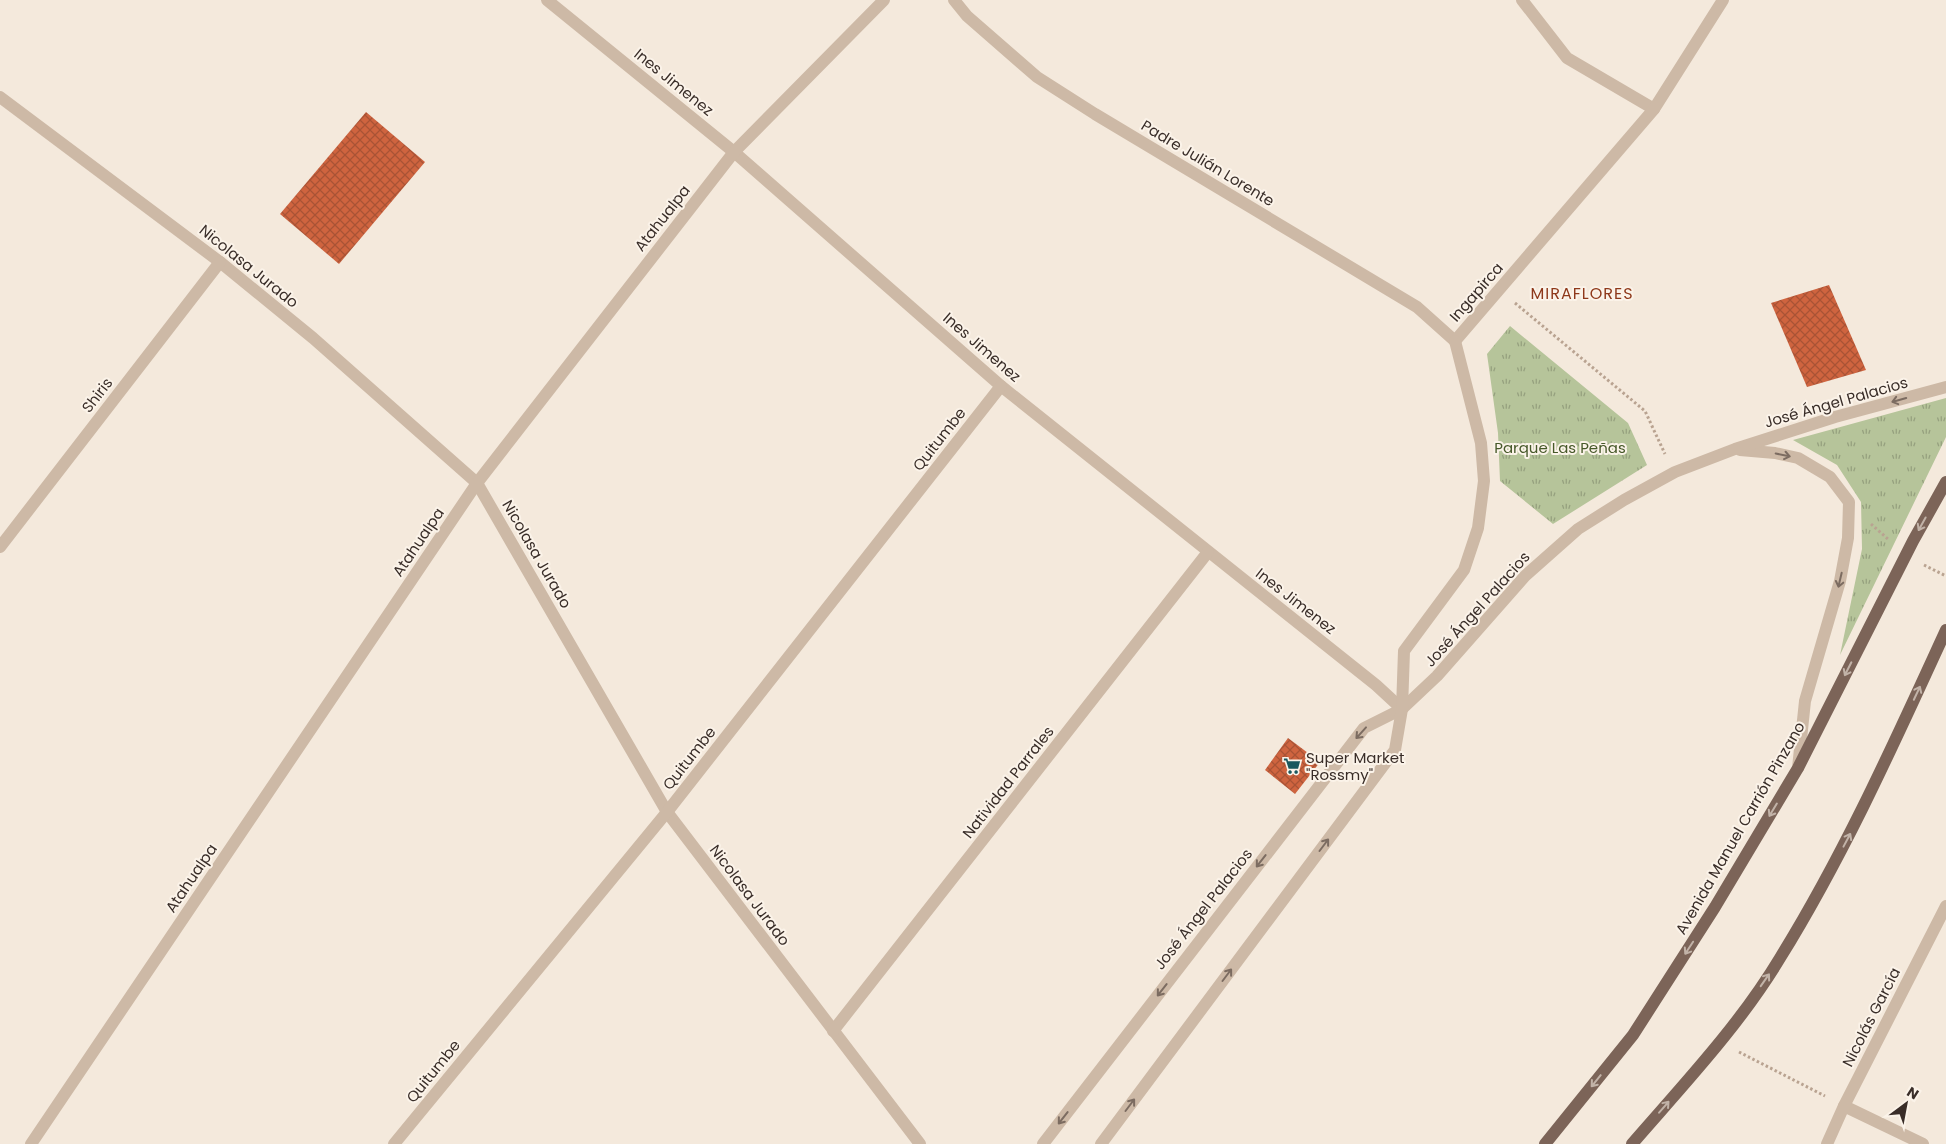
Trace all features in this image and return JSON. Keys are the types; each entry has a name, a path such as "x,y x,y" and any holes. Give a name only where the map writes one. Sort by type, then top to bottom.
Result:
{"main road":[{"name":"Avenida Manuel Carrión Pinzano","path":"1545,1144 1633,1035 1716,907 1798,768 1905,556 1946,482"},
{"path":"1632,1144 1721,1042 1780,959 1868,800 1946,630"}],"street":[{"name":"Ines Jimenez","path":"547,0 734,152 1001,386 1376,685 1402,709"},
{"name":"Atahualpa","path":"31,1144 477,483 734,152 884,0"},
{"name":"Padre Julián Lorente","path":"954,0 967,16 1037,77 1103,120 1417,307 1455,341"},
{"path":"1522,0 1567,58 1654,110"},
{"name":"Ingapirca","path":"1402,709 1404,651 1464,570 1478,528 1484,481 1481,443 1455,341 1654,110 1723,0"},
{"name":"Nicolasa Jurado","path":"0,97 220,262 313,338 477,483 667,812 920,1144"},
{"name":"Shiris","path":"0,547 220,262"},
{"name":"Quitumbe","path":"394,1144 667,812 1001,386"},
{"name":"José Ángel Palacios","path":"1043,1144 1364,728 1402,709 1438,676 1525,576 1578,529 1624,500 1675,472 1835,416 1946,387"},
{"name":"José Ángel Palacios","path":"1735,450 1775,453 1798,458 1830,477 1850,502"},
{"path":"1798,768 1804,701 1840,581 1848,538 1850,502"},
{"name":"Natividad Parrales","path":"833,1031 1208,552"},
{"path":"1101,1144 1395,750 1402,709"},
{"name":"Nicolás García","path":"1827,1144 1844,1106 1946,906"},
{"path":"1844,1106 1923,1144"}],"path":[{"path":"1499,290 1645,411 1675,472"},
{"path":"1850,502 1905,556"},
{"path":"1721,1042 1844,1106"}],"green space":[{"name":"Parque Las Peñas","path":"1510,326 1628,423 1647,465 1553,524 1500,481 1498,433 1487,354"},
{"path":"1946,398 1946,437 1840,655 1862,549 1861,502 1837,465 1793,440"}],"building":[{"path":"366,112 425,162 339,264 280,214"},
{"path":"1829,285 1866,370 1807,387 1771,303"},
{"name":"Super Market \"Rossmy\"","path":"1288,738 1320,762 1295,794 1265,770"}],"place":[{"name":"Super Market \"Rossmy\"","path":"1292,766"}],"district":[{"name":"MIRAFLORES","path":"1582,293"}]}
